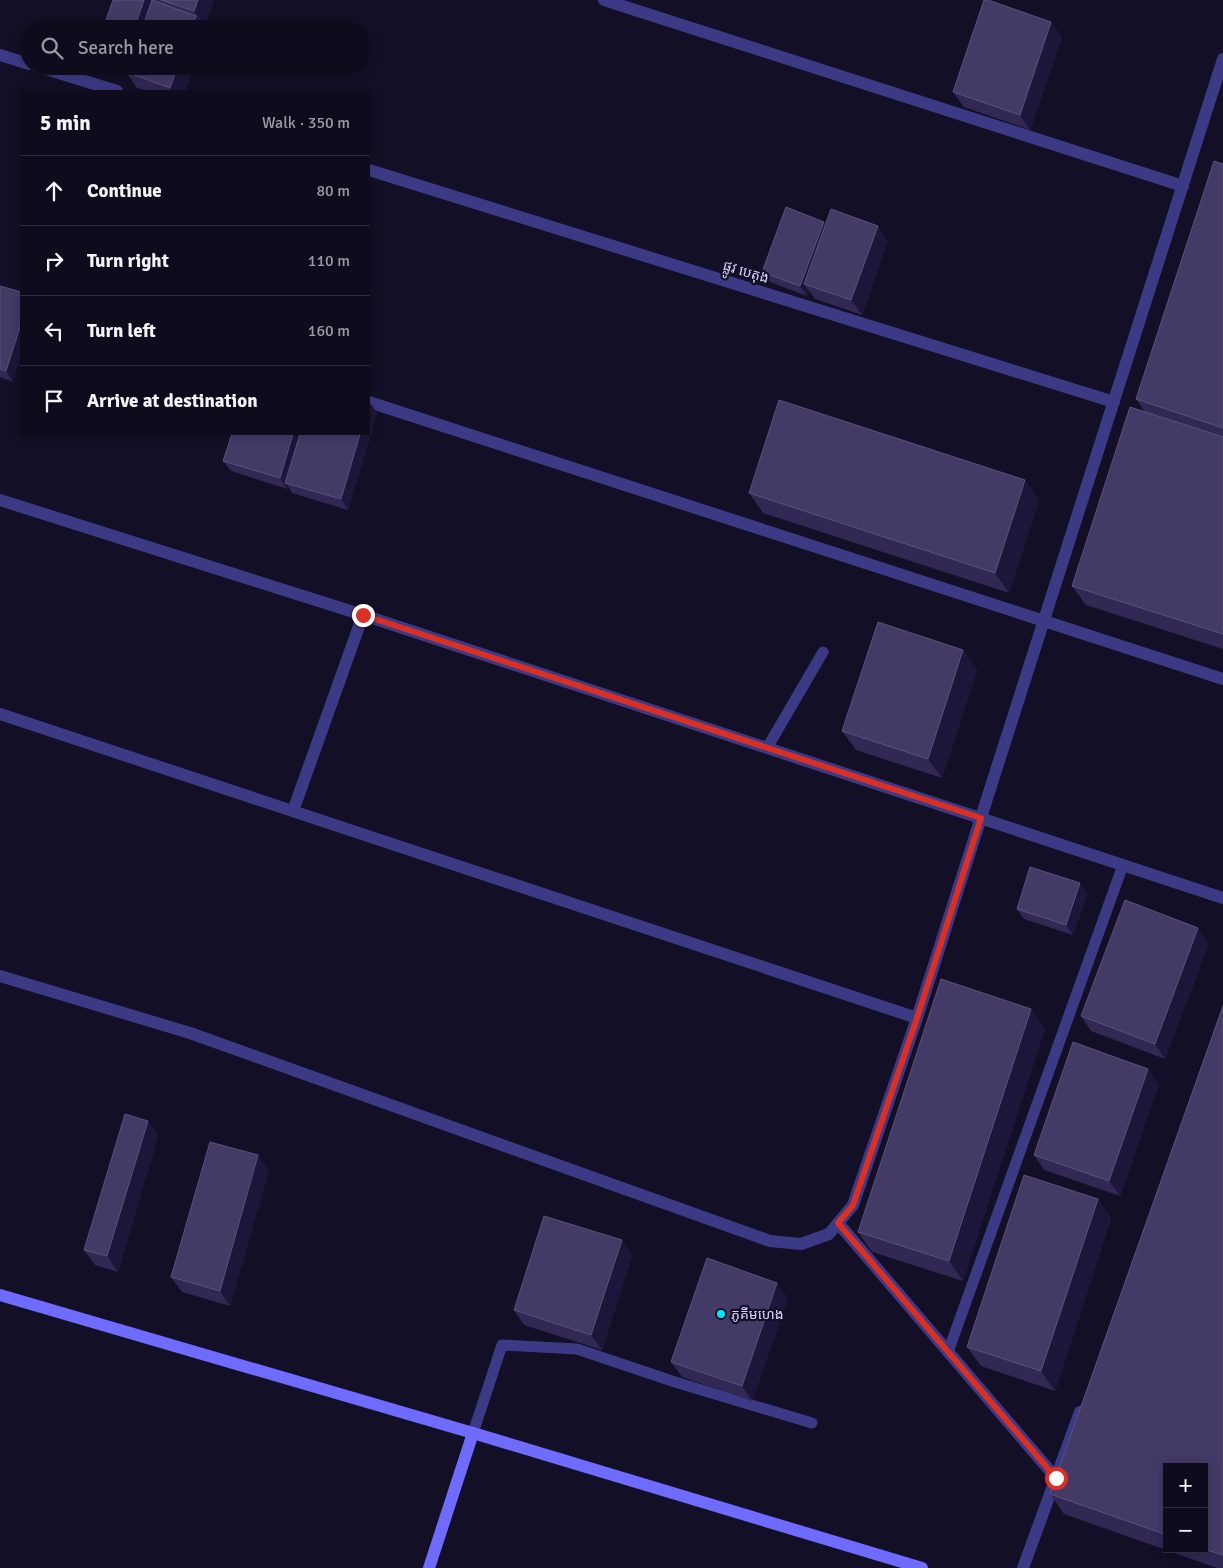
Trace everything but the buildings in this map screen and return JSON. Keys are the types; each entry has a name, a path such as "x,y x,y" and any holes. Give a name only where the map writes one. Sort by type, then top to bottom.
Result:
{"main road":[{"path":"0,1295 473,1433 922,1568"},
{"path":"432,1567 473,1433"}],"street":[{"path":"604,0 1183,186"},
{"path":"0,55 20,61"},
{"path":"0,976 190,1033 770,1241 801,1244 829,1234 853,1205 917,1018 1223,60"},
{"path":"65,75 113,90"},
{"name":"ផ្លូវ បេតុង","path":"370,170 1114,402"},
{"path":"370,402 1223,679"},
{"path":"0,500 363,615 1223,898"},
{"path":"293,811 363,615"},
{"path":"0,714 917,1018"},
{"path":"838,1223 1056,1478"},
{"path":"1023,1568 1082,1404"}],"lane":[{"path":"767,748 823,652"},
{"path":"948,1352 1123,865"},
{"path":"473,1433 502,1345 577,1348 675,1382 812,1423"}],"place":[{"name":"ភូគីមហេង","path":"721,1314"}],"route":[{"path":"363,615 981,818 917,1018 853,1205 838,1223 1056,1478"}]}
